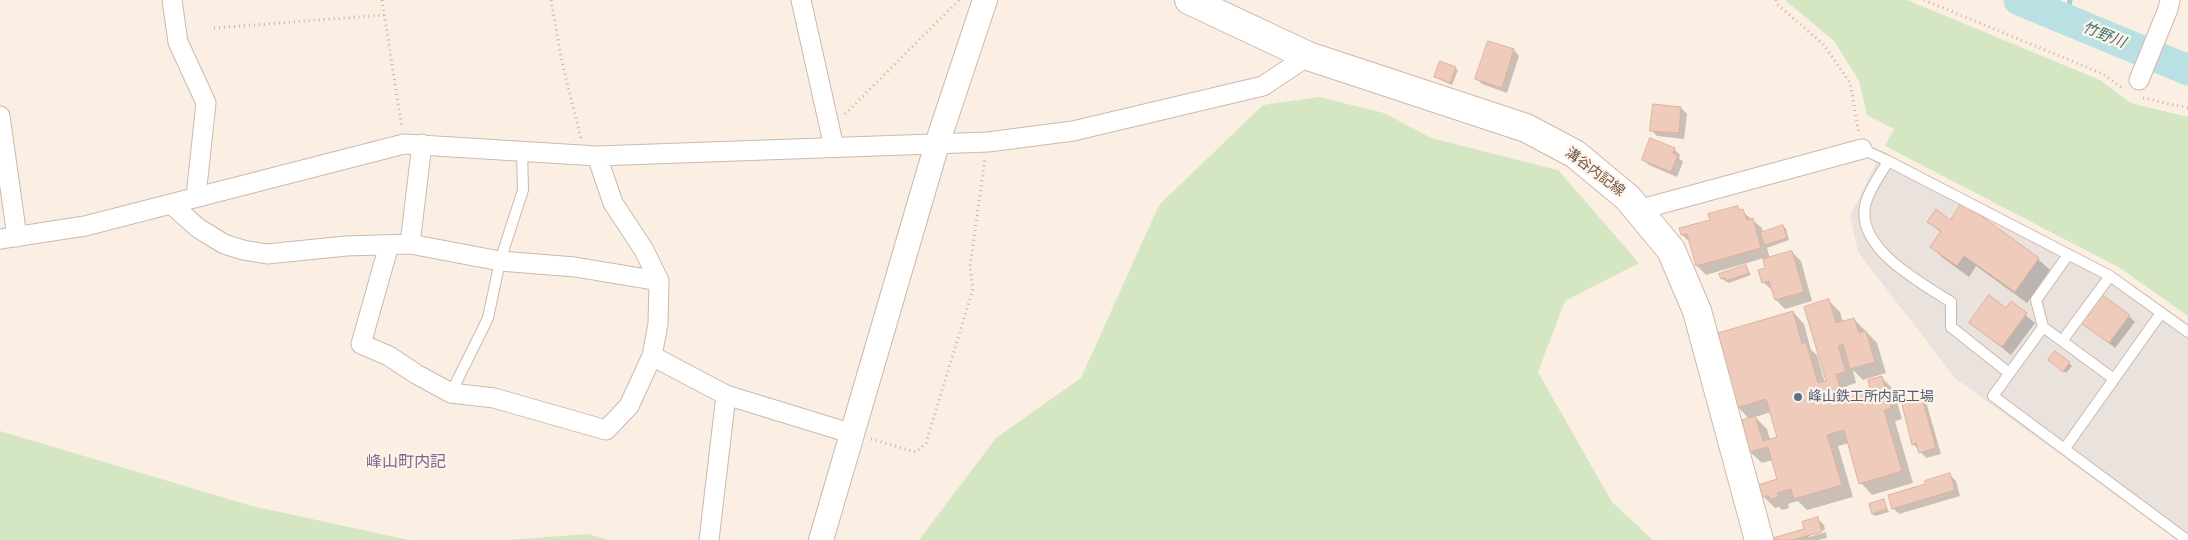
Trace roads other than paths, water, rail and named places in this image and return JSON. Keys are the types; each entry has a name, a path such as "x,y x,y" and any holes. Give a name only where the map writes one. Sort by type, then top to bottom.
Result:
{"main road":[{"name":"溝谷内記線","path":"1189,0 1308,56 1526,128 1575,154 1628,198 1671,250 1697,311 1759,540"}],"street":[{"path":"172,0 178,42 206,103 196,196"},
{"path":"801,0 834,147"},
{"path":"821,540 937,144 985,0"},
{"path":"2136,89 2169,5"},
{"path":"0,116 9,238 85,226 196,196 413,144 591,155 988,142 1073,130 1263,86 1308,56"},
{"path":"410,244 413,144"},
{"path":"1638,210 1862,149"},
{"path":"389,245 360,344 389,356 451,393 494,398 606,430 629,406 652,356 658,324 659,281 644,250 614,203 591,155"},
{"path":"171,204 198,228 224,244 243,250 267,254 346,246 410,244 500,261 575,267 659,281"},
{"path":"652,356 726,395 853,434"},
{"path":"709,540 726,395"}],"lane":[{"path":"1862,149 2110,276 2188,332"},
{"path":"451,393 488,318 500,261 523,190 522,150"},
{"path":"1888,161 1866,202 1865,223 1871,239 1884,256 1951,302 1951,327 2009,374"},
{"path":"2068,255 2036,300 2043,327 2114,379"},
{"path":"2062,341 2110,276"},
{"path":"2065,448 2161,313"},
{"path":"2043,327 1993,396 2187,540"}],"waterway":[{"name":"竹野川","path":"2019,0 2188,70"},
{"path":"2067,20 2070,0"}],"place":[{"name":"峰山鉄工所内記工場","path":"1798,397"}],"district":[{"name":"峰山町内記","path":"406,462"}]}
